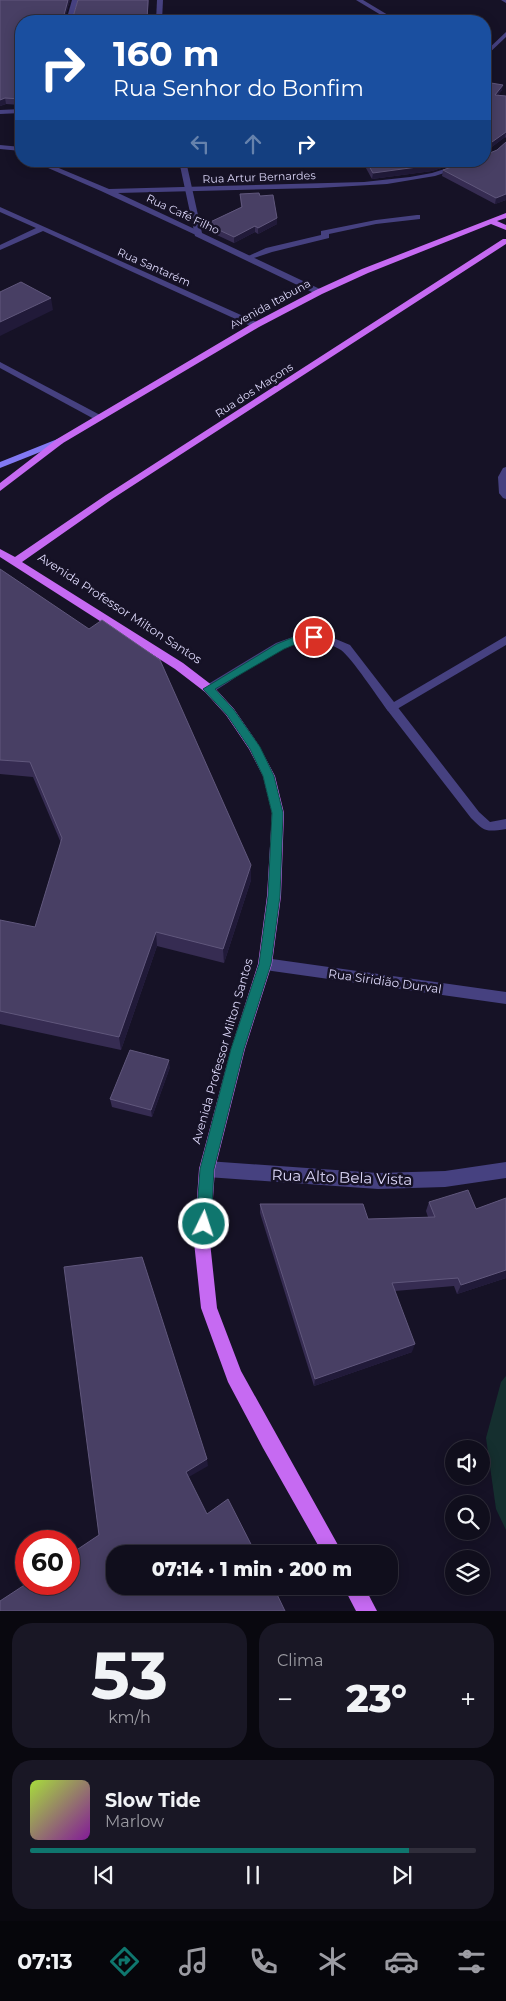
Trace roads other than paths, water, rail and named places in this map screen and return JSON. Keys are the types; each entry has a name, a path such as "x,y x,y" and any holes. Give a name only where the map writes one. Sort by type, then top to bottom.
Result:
{"main road":[{"name":"Avenida Itabuna","path":"0,488 60,441 256,325 319,292 365,271 506,215"},
{"path":"491,221 506,228"},
{"name":"Rua dos Maçons","path":"16,561 109,497 506,241"},
{"name":"Avenida Itabuna","path":"0,465 60,441"},
{"name":"Avenida Professor Milton Santos","path":"0,552 179,666 209,689 230,712 254,747 269,776 278,813 274,896 265,964 238,1049 207,1169 202,1242 209,1308 234,1376 269,1442 329,1545"},
{"path":"358,1595 367,1611"}],"street":[{"path":"71,15 75,0"},
{"path":"159,15 160,0"},
{"path":"359,0 385,15"},
{"path":"491,48 506,34"},
{"path":"0,112 15,111"},
{"path":"0,148 15,150"},
{"name":"Rua Café Filho","path":"50,167 108,191 319,292"},
{"path":"183,167 198,234"},
{"name":"Rua Artur Bernardes","path":"108,191 189,191 376,184 423,178 462,167"},
{"name":"Rua Santarém","path":"0,209 256,325"},
{"path":"248,258 269,250 326,236 324,233 376,222 417,217"},
{"path":"0,248 43,228"},
{"path":"0,365 99,418"},
{"path":"505,494 503,477 506,470"},
{"path":"209,689 280,646 304,637 326,639 346,648 475,815 488,826 506,824"},
{"path":"392,708 506,640"},
{"name":"Rua Siridião Durval","path":"265,964 506,998"},
{"name":"Rua Alto Bela Vista","path":"207,1169 378,1181 445,1179 506,1170"}]}
